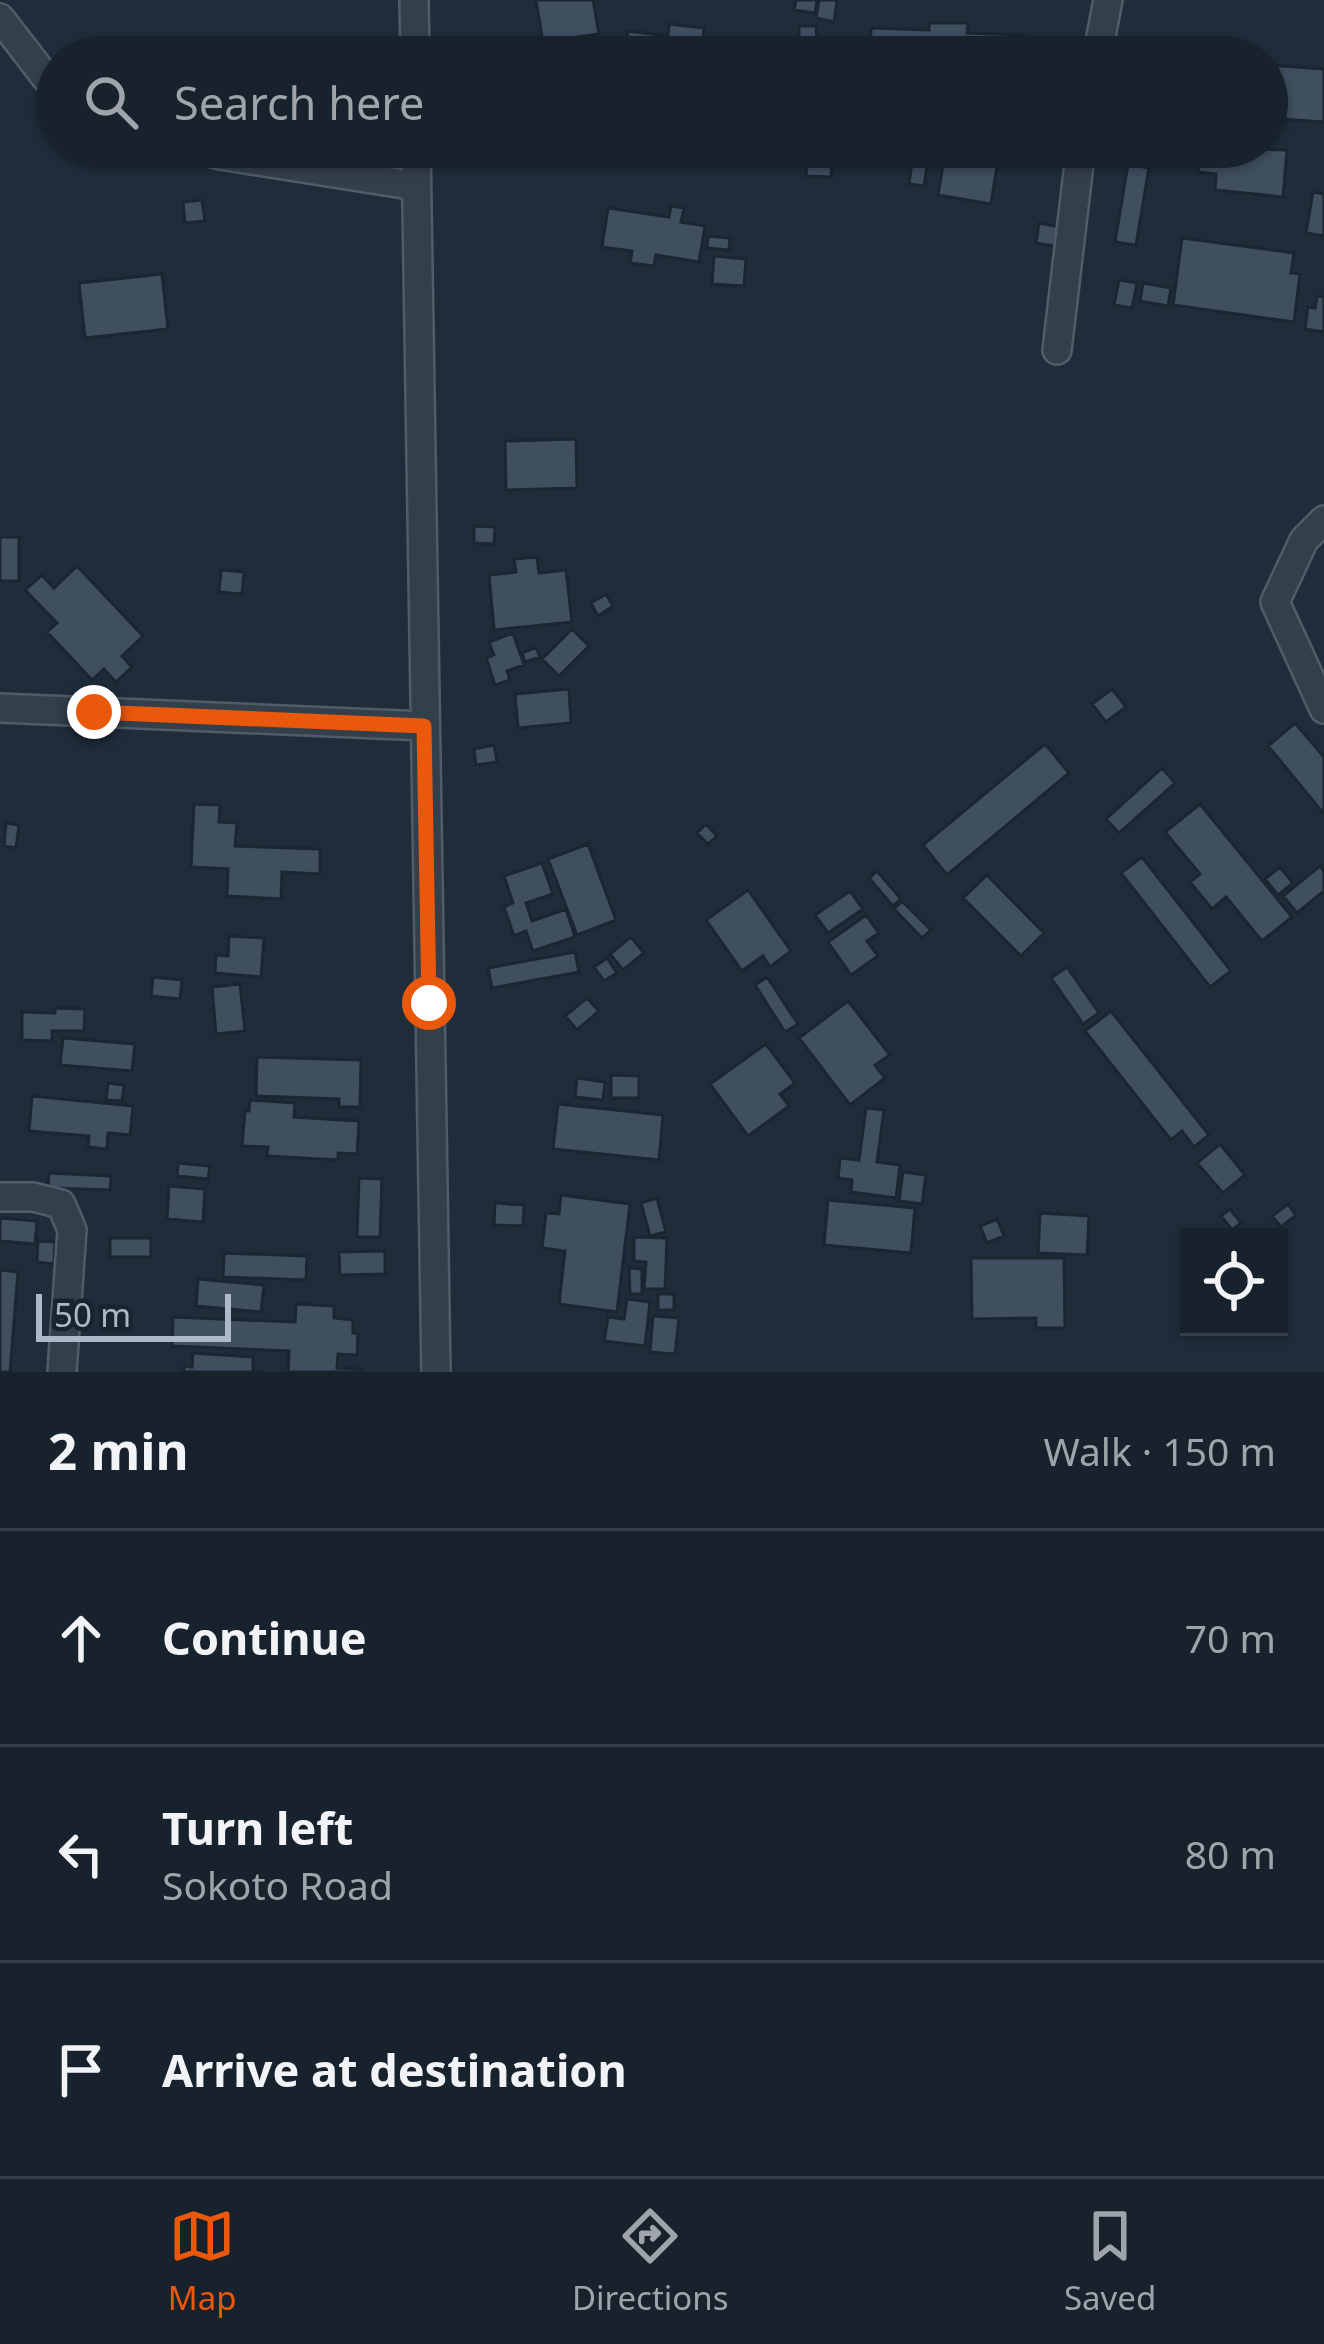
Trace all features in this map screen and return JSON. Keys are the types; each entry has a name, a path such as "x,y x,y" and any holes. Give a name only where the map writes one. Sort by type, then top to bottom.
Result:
{"street":[{"path":"414,0 415,36"},
{"path":"1101,36 1108,0"},
{"path":"0,18 36,65"},
{"path":"302,168 416,186"},
{"path":"416,168 436,1372"},
{"path":"1057,350 1079,168"},
{"path":"1324,520 1304,540 1275,602 1324,709"},
{"path":"0,708 424,726"},
{"path":"0,1197 33,1197 61,1204 72,1230 62,1372"}],"building":[{"path":"536,0 593,0 599,34 542,36"},
{"path":"796,0 817,0 815,13 794,10"},
{"path":"819,0 837,0 834,22 816,18"},
{"path":"929,23 968,23 967,33 1023,36 871,36 871,28 929,30"},
{"path":"669,24 704,28 703,36 668,36"},
{"path":"799,26 816,26 817,36 799,36"},
{"path":"628,31 668,36 627,36"},
{"path":"1288,66 1324,69 1324,122 1288,119"},
{"path":"807,168 832,168 831,177 806,176"},
{"path":"911,168 927,168 924,186 909,184"},
{"path":"942,168 997,168 991,204 938,195"},
{"path":"1127,168 1149,168 1136,245 1115,242"},
{"path":"1198,168 1285,168 1283,197 1215,190 1216,174 1198,172"},
{"path":"1313,192 1324,194 1324,236 1306,233"},
{"path":"202,200 205,221 185,223 183,202"},
{"path":"671,206 684,208 681,222 705,226 699,262 656,255 654,266 630,263 632,251 602,247 608,208 669,217"},
{"path":"1039,223 1064,228 1060,247 1036,243"},
{"path":"708,236 730,238 729,250 707,248"},
{"path":"1182,238 1294,253 1291,273 1300,274 1294,322 1173,305"},
{"path":"714,256 746,259 744,286 712,284"},
{"path":"162,274 168,329 85,338 79,283"},
{"path":"1119,280 1137,283 1132,308 1114,305"},
{"path":"1143,283 1171,288 1168,306 1140,301"},
{"path":"1317,296 1324,297 1324,332 1305,329 1308,307 1315,308"},
{"path":"576,439 577,488 506,490 505,441"},
{"path":"474,526 495,527 494,544 474,543"},
{"path":"0,537 19,537 19,581 0,581"},
{"path":"537,557 539,573 566,570 572,622 494,630 489,575 516,572 514,559"},
{"path":"77,566 143,636 122,656 132,667 116,682 104,669 92,680 47,632 57,623 25,590 42,575 54,588"},
{"path":"221,570 244,572 242,594 219,592"},
{"path":"606,594 613,606 598,616 591,603"},
{"path":"572,629 589,646 559,676 542,659"},
{"path":"513,633 524,665 507,671 510,680 495,685 486,658 494,655 489,642"},
{"path":"536,647 540,657 525,662 522,653"},
{"path":"569,689 571,723 518,728 515,694"},
{"path":"1112,689 1126,707 1106,722 1092,704"},
{"path":"1295,723 1324,757 1324,814 1268,746"},
{"path":"1045,744 1069,773 947,875 923,845"},
{"path":"494,745 497,762 476,765 474,749"},
{"path":"1162,768 1175,783 1119,833 1106,819"},
{"path":"194,804 220,805 219,822 237,823 235,846 320,849 320,874 282,872 281,899 227,896 228,869 191,867"},
{"path":"1200,804 1292,917 1262,941 1226,897 1212,909 1190,882 1200,874 1165,832"},
{"path":"6,823 19,825 16,848 4,846"},
{"path":"706,824 717,836 708,844 697,833"},
{"path":"588,844 616,920 577,935 548,859"},
{"path":"1142,857 1231,971 1210,987 1121,873"},
{"path":"542,863 553,894 526,903 532,921 566,909 575,937 533,951 526,931 514,936 504,907 513,903 504,876"},
{"path":"1320,866 1324,891 1297,913 1283,896"},
{"path":"1280,867 1293,883 1278,895 1265,879"},
{"path":"877,871 901,899 893,906 869,878"},
{"path":"987,875 1044,933 1021,956 963,898"},
{"path":"748,890 791,951 770,967 763,956 742,971 706,920"},
{"path":"850,891 863,909 828,933 815,915"},
{"path":"902,901 931,930 922,938 894,909"},
{"path":"866,915 879,933 867,941 878,956 851,975 828,942"},
{"path":"229,936 264,938 261,977 215,973 216,955 228,956"},
{"path":"631,937 644,953 623,970 610,954"},
{"path":"575,952 579,972 492,988 488,968"},
{"path":"607,958 617,973 604,981 594,967"},
{"path":"1067,967 1099,1013 1083,1024 1051,978"},
{"path":"153,977 182,980 180,999 151,996"},
{"path":"767,977 798,1024 785,1032 755,985"},
{"path":"240,984 245,1031 216,1034 212,987"},
{"path":"587,998 599,1011 577,1030 565,1016"},
{"path":"848,1001 890,1055 875,1065 885,1078 850,1105 799,1038"},
{"path":"55,1008 85,1009 84,1031 52,1031 52,1041 22,1040 22,1012 55,1013"},
{"path":"1111,1011 1209,1135 1194,1147 1182,1131 1171,1140 1085,1031"},
{"path":"63,1038 135,1044 132,1071 60,1065"},
{"path":"766,1044 795,1083 780,1094 789,1106 748,1136 710,1084"},
{"path":"257,1057 361,1060 360,1107 339,1107 339,1099 256,1096"},
{"path":"611,1075 639,1076 639,1098 611,1098"},
{"path":"577,1078 605,1082 603,1100 575,1097"},
{"path":"108,1083 124,1085 122,1101 106,1100"},
{"path":"32,1096 133,1106 130,1135 108,1133 107,1149 88,1147 89,1136 29,1131"},
{"path":"250,1100 295,1103 294,1117 359,1121 357,1154 338,1153 338,1160 267,1156 268,1147 242,1146"},
{"path":"558,1104 663,1115 659,1160 553,1149"},
{"path":"866,1108 884,1110 877,1162 900,1165 896,1198 851,1192 852,1180 838,1178 840,1158 859,1160"},
{"path":"1220,1144 1245,1175 1223,1193 1197,1163"},
{"path":"178,1163 210,1166 208,1179 177,1176"},
{"path":"903,1172 926,1175 922,1204 899,1201"},
{"path":"49,1173 111,1176 110,1190 48,1188"},
{"path":"359,1178 382,1179 380,1237 357,1237"},
{"path":"169,1186 205,1189 203,1222 167,1219"},
{"path":"561,1195 630,1204 617,1312 559,1304 565,1251 542,1248 546,1213 559,1214"},
{"path":"657,1198 666,1232 650,1236 641,1203"},
{"path":"828,1200 915,1208 911,1253 824,1245"},
{"path":"495,1203 524,1205 523,1226 494,1225"},
{"path":"1288,1204 1296,1215 1281,1227 1272,1216"},
{"path":"1230,1209 1241,1223 1230,1228 1221,1216"},
{"path":"1040,1213 1089,1216 1087,1255 1038,1253"},
{"path":"0,1218 37,1221 35,1244 0,1241"},
{"path":"997,1219 1004,1236 987,1243 980,1226"},
{"path":"634,1237 667,1238 665,1289 644,1289 646,1262 634,1261"},
{"path":"110,1238 151,1238 151,1257 110,1257"},
{"path":"38,1241 55,1242 54,1264 37,1262"},
{"path":"385,1251 385,1274 340,1275 339,1252"},
{"path":"224,1253 307,1256 306,1280 223,1277"},
{"path":"971,1258 1064,1258 1065,1328 1036,1328 1036,1318 972,1319"},
{"path":"629,1268 642,1269 642,1294 630,1294"},
{"path":"0,1270 18,1272 10,1372 0,1372"},
{"path":"198,1279 264,1285 261,1312 196,1306"},
{"path":"658,1294 674,1294 674,1310 658,1310"},
{"path":"627,1299 650,1302 645,1346 604,1341 608,1317 624,1319"},
{"path":"296,1304 334,1306 334,1318 353,1320 357,1355 338,1354 337,1368 362,1372 288,1372 289,1351 172,1346 173,1317 295,1322"},
{"path":"653,1316 679,1318 675,1354 650,1352"},
{"path":"193,1353 253,1357 253,1370 264,1372 184,1372 184,1366 192,1367"}],"route":[{"path":"94,712 424,726 429,1003"}]}
